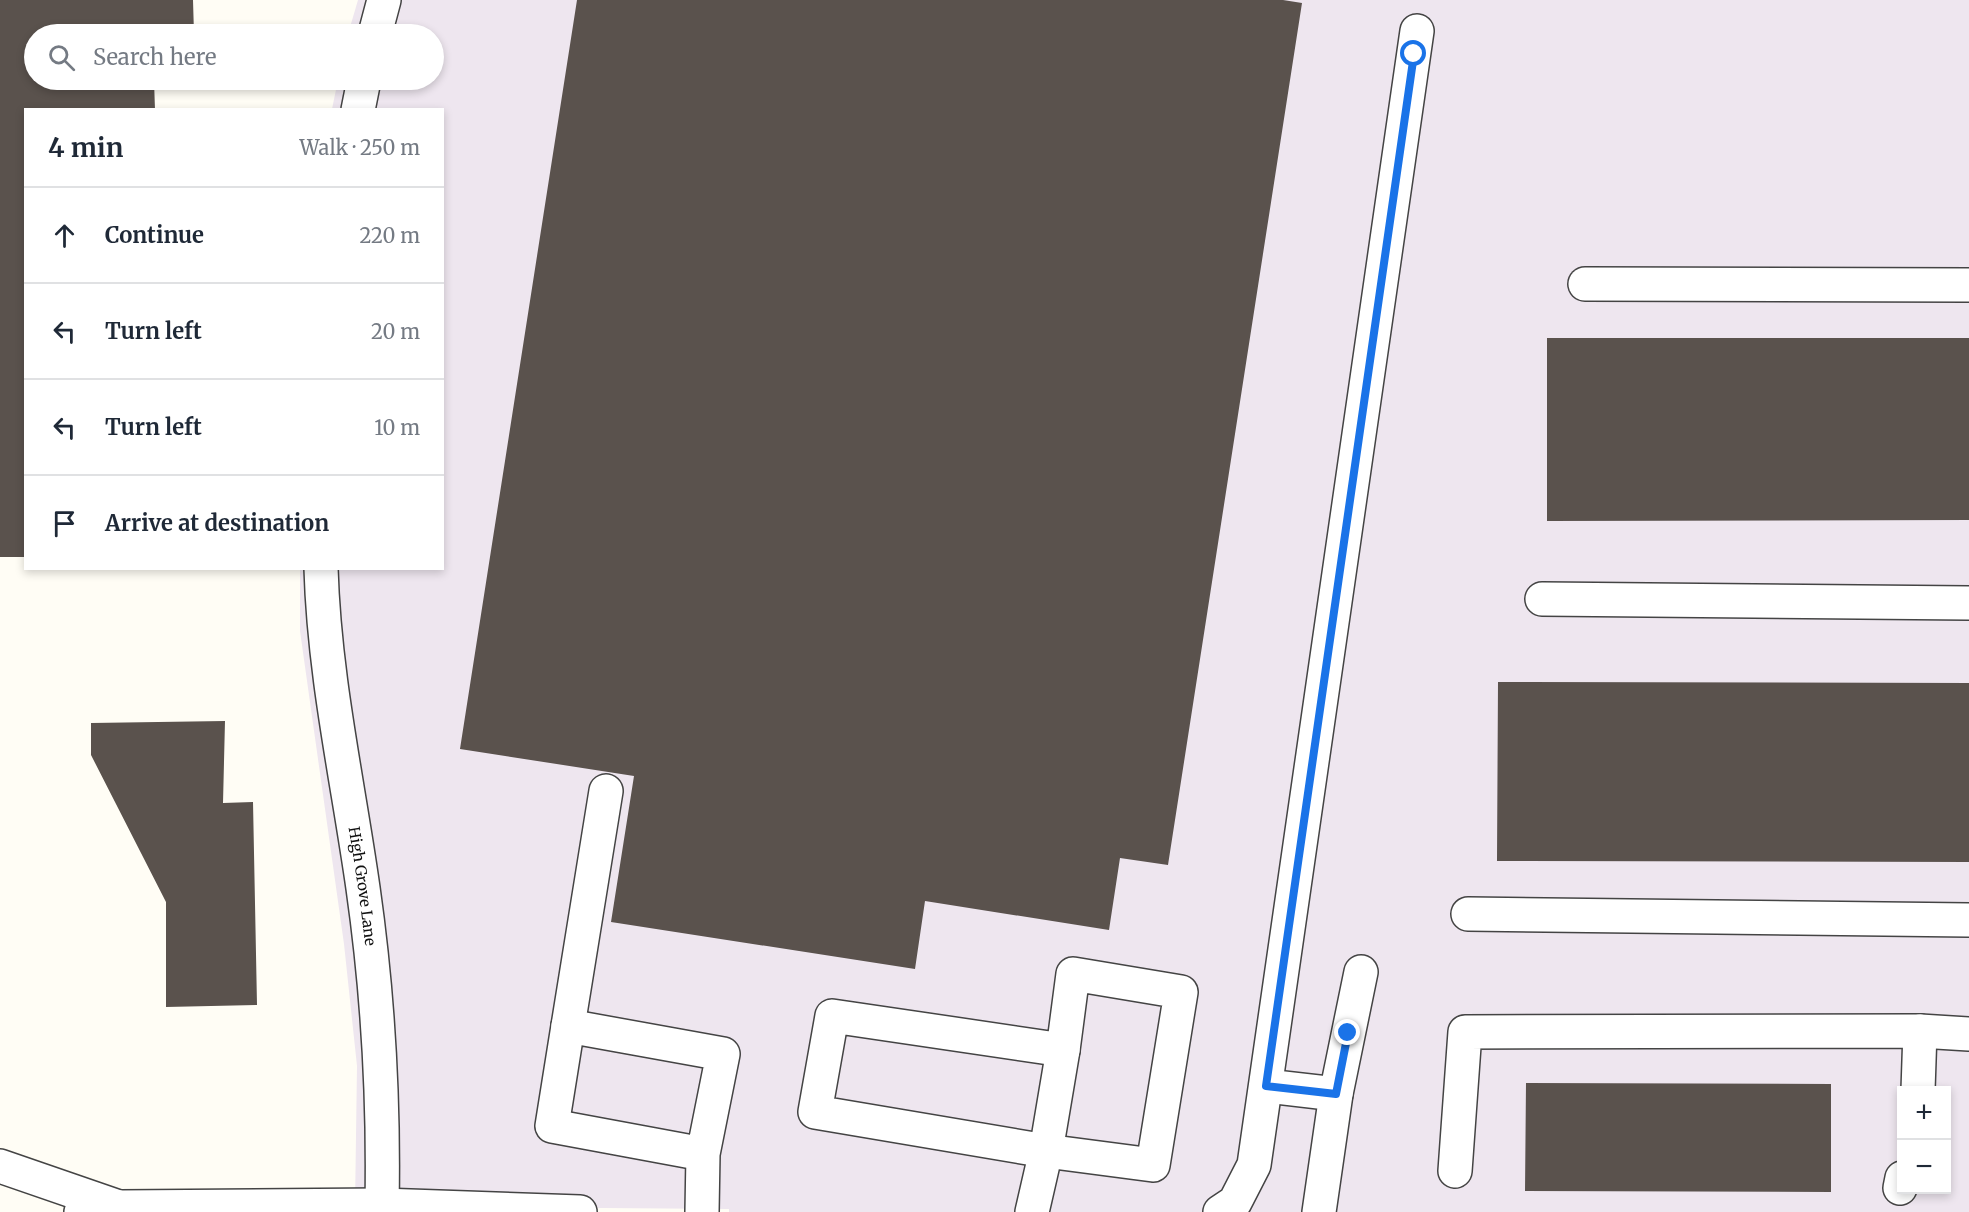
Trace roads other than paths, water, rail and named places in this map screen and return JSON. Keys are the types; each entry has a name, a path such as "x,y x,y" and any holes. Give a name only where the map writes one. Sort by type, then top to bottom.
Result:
{"street":[{"path":"378,24 384,0"},
{"path":"1220,1212 1235,1202 1254,1165 1417,31"},
{"path":"358,108 362,90"},
{"path":"1585,284 1969,285"},
{"name":"High Grove Lane","path":"321,570 332,686 364,890 375,992 383,1127 382,1205"},
{"path":"1542,599 1969,603"},
{"path":"606,791 552,1126 703,1154"},
{"path":"1468,914 1969,920"},
{"path":"1319,1212 1336,1094 1360,972"},
{"path":"1032,1212 1046,1151 1063,1050 1073,974 1181,992 1153,1165 1046,1151 815,1112 832,1016 1063,1050"},
{"path":"568,1026 723,1054 703,1154 702,1212"},
{"path":"1455,1171 1465,1032 1920,1031 1969,1034"},
{"path":"1918,1086 1920,1031"},
{"path":"1266,1086 1336,1094"},
{"path":"0,1166 120,1207"},
{"path":"81,1212 120,1207 382,1205 580,1212"}]}
